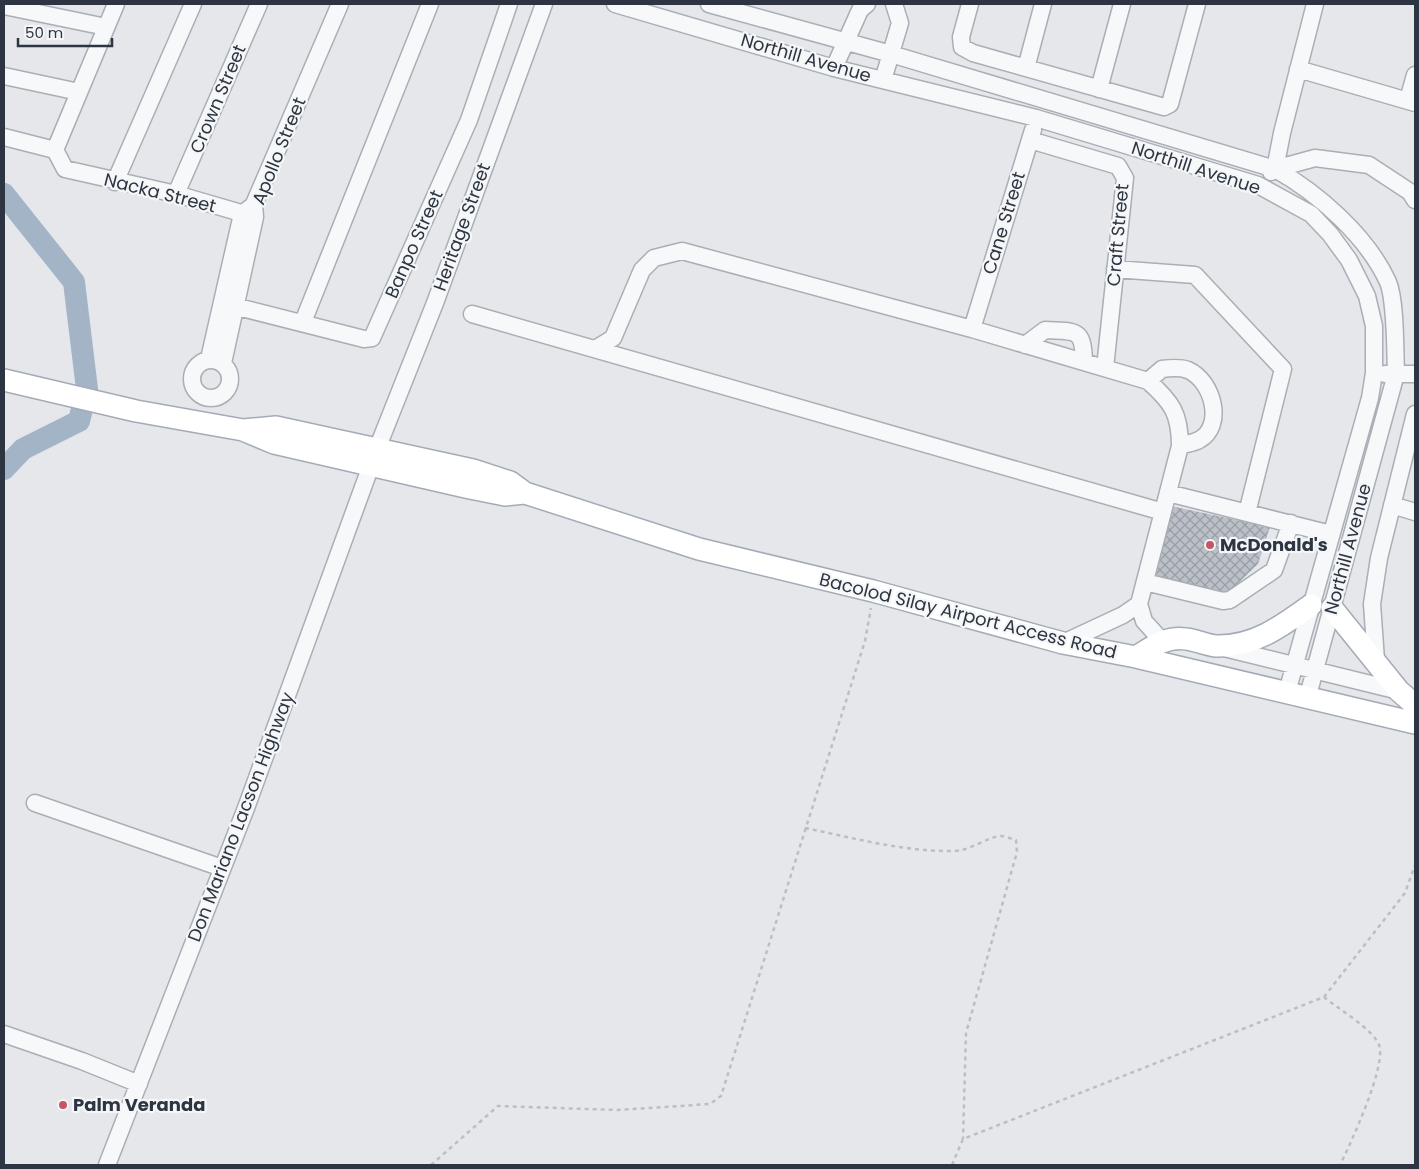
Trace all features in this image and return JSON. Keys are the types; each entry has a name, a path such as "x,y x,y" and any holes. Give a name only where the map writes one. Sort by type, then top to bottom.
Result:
{"main road":[{"name":"Bacolod Silay Airport Access Road","path":"4,380 136,411 243,430 274,443 474,470 510,482 524,492 699,549 873,591 1062,643 1136,657 1286,692 1307,699 1415,723"},
{"path":"1136,657 1162,641 1185,638 1216,646 1237,644 1270,634 1311,605"},
{"path":"1332,608 1376,660 1399,691 1415,705"}],"street":[{"path":"4,137 55,150 116,4"},
{"path":"115,182 193,4"},
{"name":"Crown Street","path":"176,194 259,4"},
{"name":"Apollo Street","path":"216,361 250,212 340,4"},
{"path":"303,322 430,4"},
{"name":"Banpo Street","path":"229,304 364,339 372,338 469,120 509,4"},
{"name":"Heritage Street","path":"374,458 435,303 544,4"},
{"name":"Northill Avenue","path":"615,4 834,68 1036,118 1258,185 1310,214 1330,234 1350,260 1366,296 1374,326 1374,373 1370,398 1286,692"},
{"name":"Northill Avenue","path":"709,4 891,54 1276,169 1304,185 1331,209 1367,249 1388,283 1394,326 1396,374 1307,699"},
{"path":"834,68 860,10 867,4"},
{"path":"883,80 900,23 894,4"},
{"path":"970,4 961,37 962,47 973,53 1164,107 1170,104 1197,4"},
{"path":"1026,68 1043,4"},
{"path":"1099,89 1122,4"},
{"path":"1276,169 1298,69 1315,4"},
{"path":"4,6 106,27"},
{"path":"1298,69 1411,101 1415,74"},
{"path":"4,76 79,92"},
{"name":"Cane Street","path":"972,329 1036,118"},
{"name":"Craft Street","path":"1030,140 1118,166 1125,178 1105,368"},
{"name":"Nacka Street","path":"55,150 65,169 250,212"},
{"path":"1258,185 1276,169 1315,158 1369,165 1410,192 1415,200"},
{"path":"595,349 613,338 642,270 654,258 682,251 1026,344 1148,382 1168,398 1180,423 1180,446 1139,604 1144,621 1162,641"},
{"path":"1115,269 1195,275 1283,368 1247,512"},
{"path":"472,314 1163,512"},
{"path":"1026,344 1045,330 1075,332 1079,335 1084,346 1084,362"},
{"path":"216,361 228,369 230,384 221,395 206,398 195,388 193,374 202,362 216,361"},
{"path":"1148,382 1162,369 1188,370 1202,379 1212,397 1213,414 1208,432 1199,440 1180,446"},
{"path":"1374,373 1415,374"},
{"path":"202,423 206,398"},
{"path":"1376,660 1372,604 1379,558 1415,414"},
{"name":"Don Mariano Lacson Highway","path":"107,1165 222,868 374,458"},
{"path":"1168,493 1331,534"},
{"path":"1392,506 1415,512"},
{"path":"1145,582 1222,601 1230,600 1274,570 1291,523"},
{"path":"1062,643 1123,615 1139,604"},
{"path":"1216,646 1399,691"},
{"path":"35,803 222,868"},
{"path":"4,1034 82,1061 139,1084"}],"path":[{"path":"431,1165 498,1106 617,1110 710,1104 721,1096 865,641 873,591"},
{"path":"806,828 894,846 927,850 956,851 973,847 1000,836 1016,840 1017,852 966,1032 963,1139 952,1165"},
{"path":"963,1139 1324,998 1404,893 1415,865"},
{"path":"1324,998 1368,1031 1379,1044 1381,1059 1356,1132 1340,1165"}],"building":[{"name":"McDonald's","path":"1166,505 1270,527 1258,564 1228,593 1149,574"}],"waterway":[{"path":"4,194 74,282 87,389 79,421 23,449 4,469"}],"place":[{"name":"McDonald's","path":"1210,545"},
{"name":"Palm Veranda","path":"63,1105"}]}
